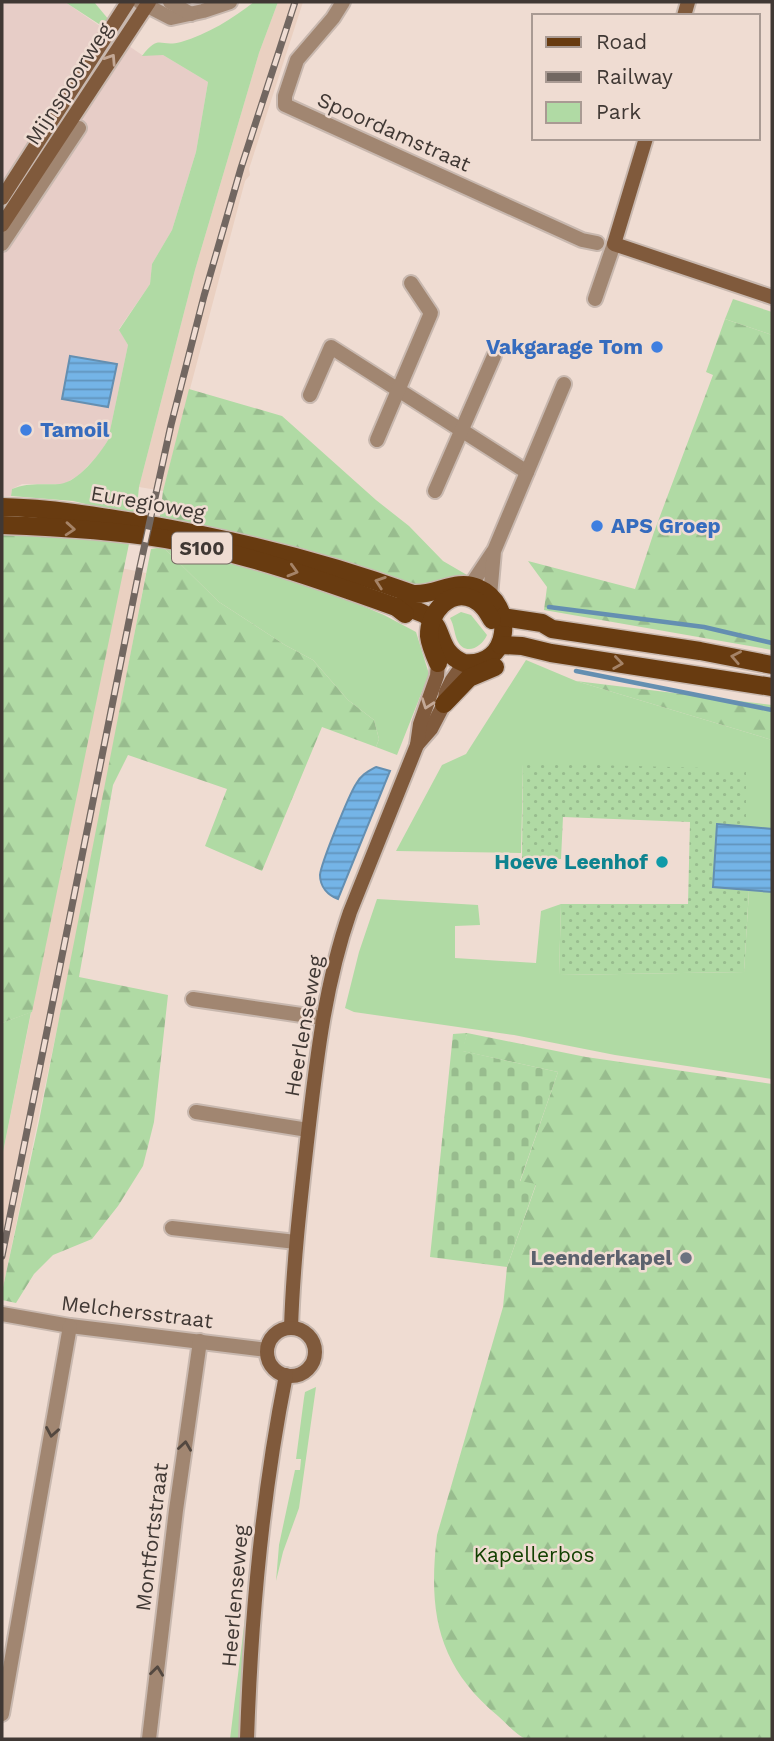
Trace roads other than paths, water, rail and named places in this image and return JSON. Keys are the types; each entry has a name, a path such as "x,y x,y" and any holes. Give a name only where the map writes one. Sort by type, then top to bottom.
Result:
{"main road":[{"name":"Mijnspoorweg","path":"2,198 128,2"},
{"name":"Mijnspoorweg","path":"2,225 145,3"},
{"path":"645,140 614,244 772,298"},
{"name":"Euregioweg","path":"2,507 70,513 199,534 316,562 413,594 424,595 456,585 469,591"},
{"name":"Euregioweg","path":"2,525 113,532 167,540 305,575 396,607 431,624"},
{"path":"469,591 494,622 542,623 552,629 738,657 772,665"},
{"path":"431,624 439,627 446,651 464,663 485,661 500,645 503,622 490,596 469,591 442,604 431,624 432,648 438,663"},
{"path":"500,645 522,646 551,653 772,687"},
{"path":"444,704 469,678 494,668 506,658 551,653"},
{"name":"Heerlenseweg","path":"291,1328 296,1242 322,1018 341,938 417,745 420,724 437,676 438,663"},
{"name":"Heerlenseweg","path":"417,745 431,729 444,704 446,692 464,663"},
{"path":"291,1328 309,1336 314,1354 313,1361 304,1371 286,1375 271,1366 267,1350 272,1337 291,1328"},
{"name":"Heerlenseweg","path":"247,1739 249,1666 262,1522 270,1455 286,1375"}],"street":[{"path":"170,2 191,14"},
{"path":"145,3 167,17 176,18 230,2"},
{"name":"Spoordamstraat","path":"343,2 333,18 297,60 285,96 285,105 582,240 597,243"},
{"path":"2,244 79,128"},
{"path":"595,299 614,244"},
{"path":"377,440 431,313 411,282"},
{"path":"310,395 331,347 527,472"},
{"path":"435,491 494,356"},
{"path":"469,591 494,551 565,384"},
{"path":"490,596 494,551"},
{"path":"193,999 322,1018"},
{"path":"196,1112 308,1130"},
{"path":"172,1228 296,1242"},
{"name":"Melchersstraat","path":"2,1314 70,1326 267,1350"},
{"path":"2,1714 70,1326"},
{"name":"Montfortstraat","path":"149,1739 176,1510 200,1341"}],"water":[{"path":"70,356 117,364 108,407 62,399"},
{"path":"376,767 390,771 338,899 323,887 320,879 322,868 356,784 362,776"},
{"path":"717,824 772,829 772,892 713,887"}],"waterway":[{"path":"549,607 704,627 772,643"},
{"path":"576,671 772,710"}],"railway":[{"path":"2,1256 139,571 171,425 241,168 295,2"}],"place":[{"name":"Vakgarage Tom","path":"657,347"},
{"name":"Tamoil","path":"26,430"},
{"name":"APS Groep","path":"597,526"},
{"name":"Hoeve Leenhof","path":"662,862"},
{"name":"Leenderkapel","path":"686,1258"}],"park label":[{"name":"Kapellerbos","path":"534,1555"}]}
